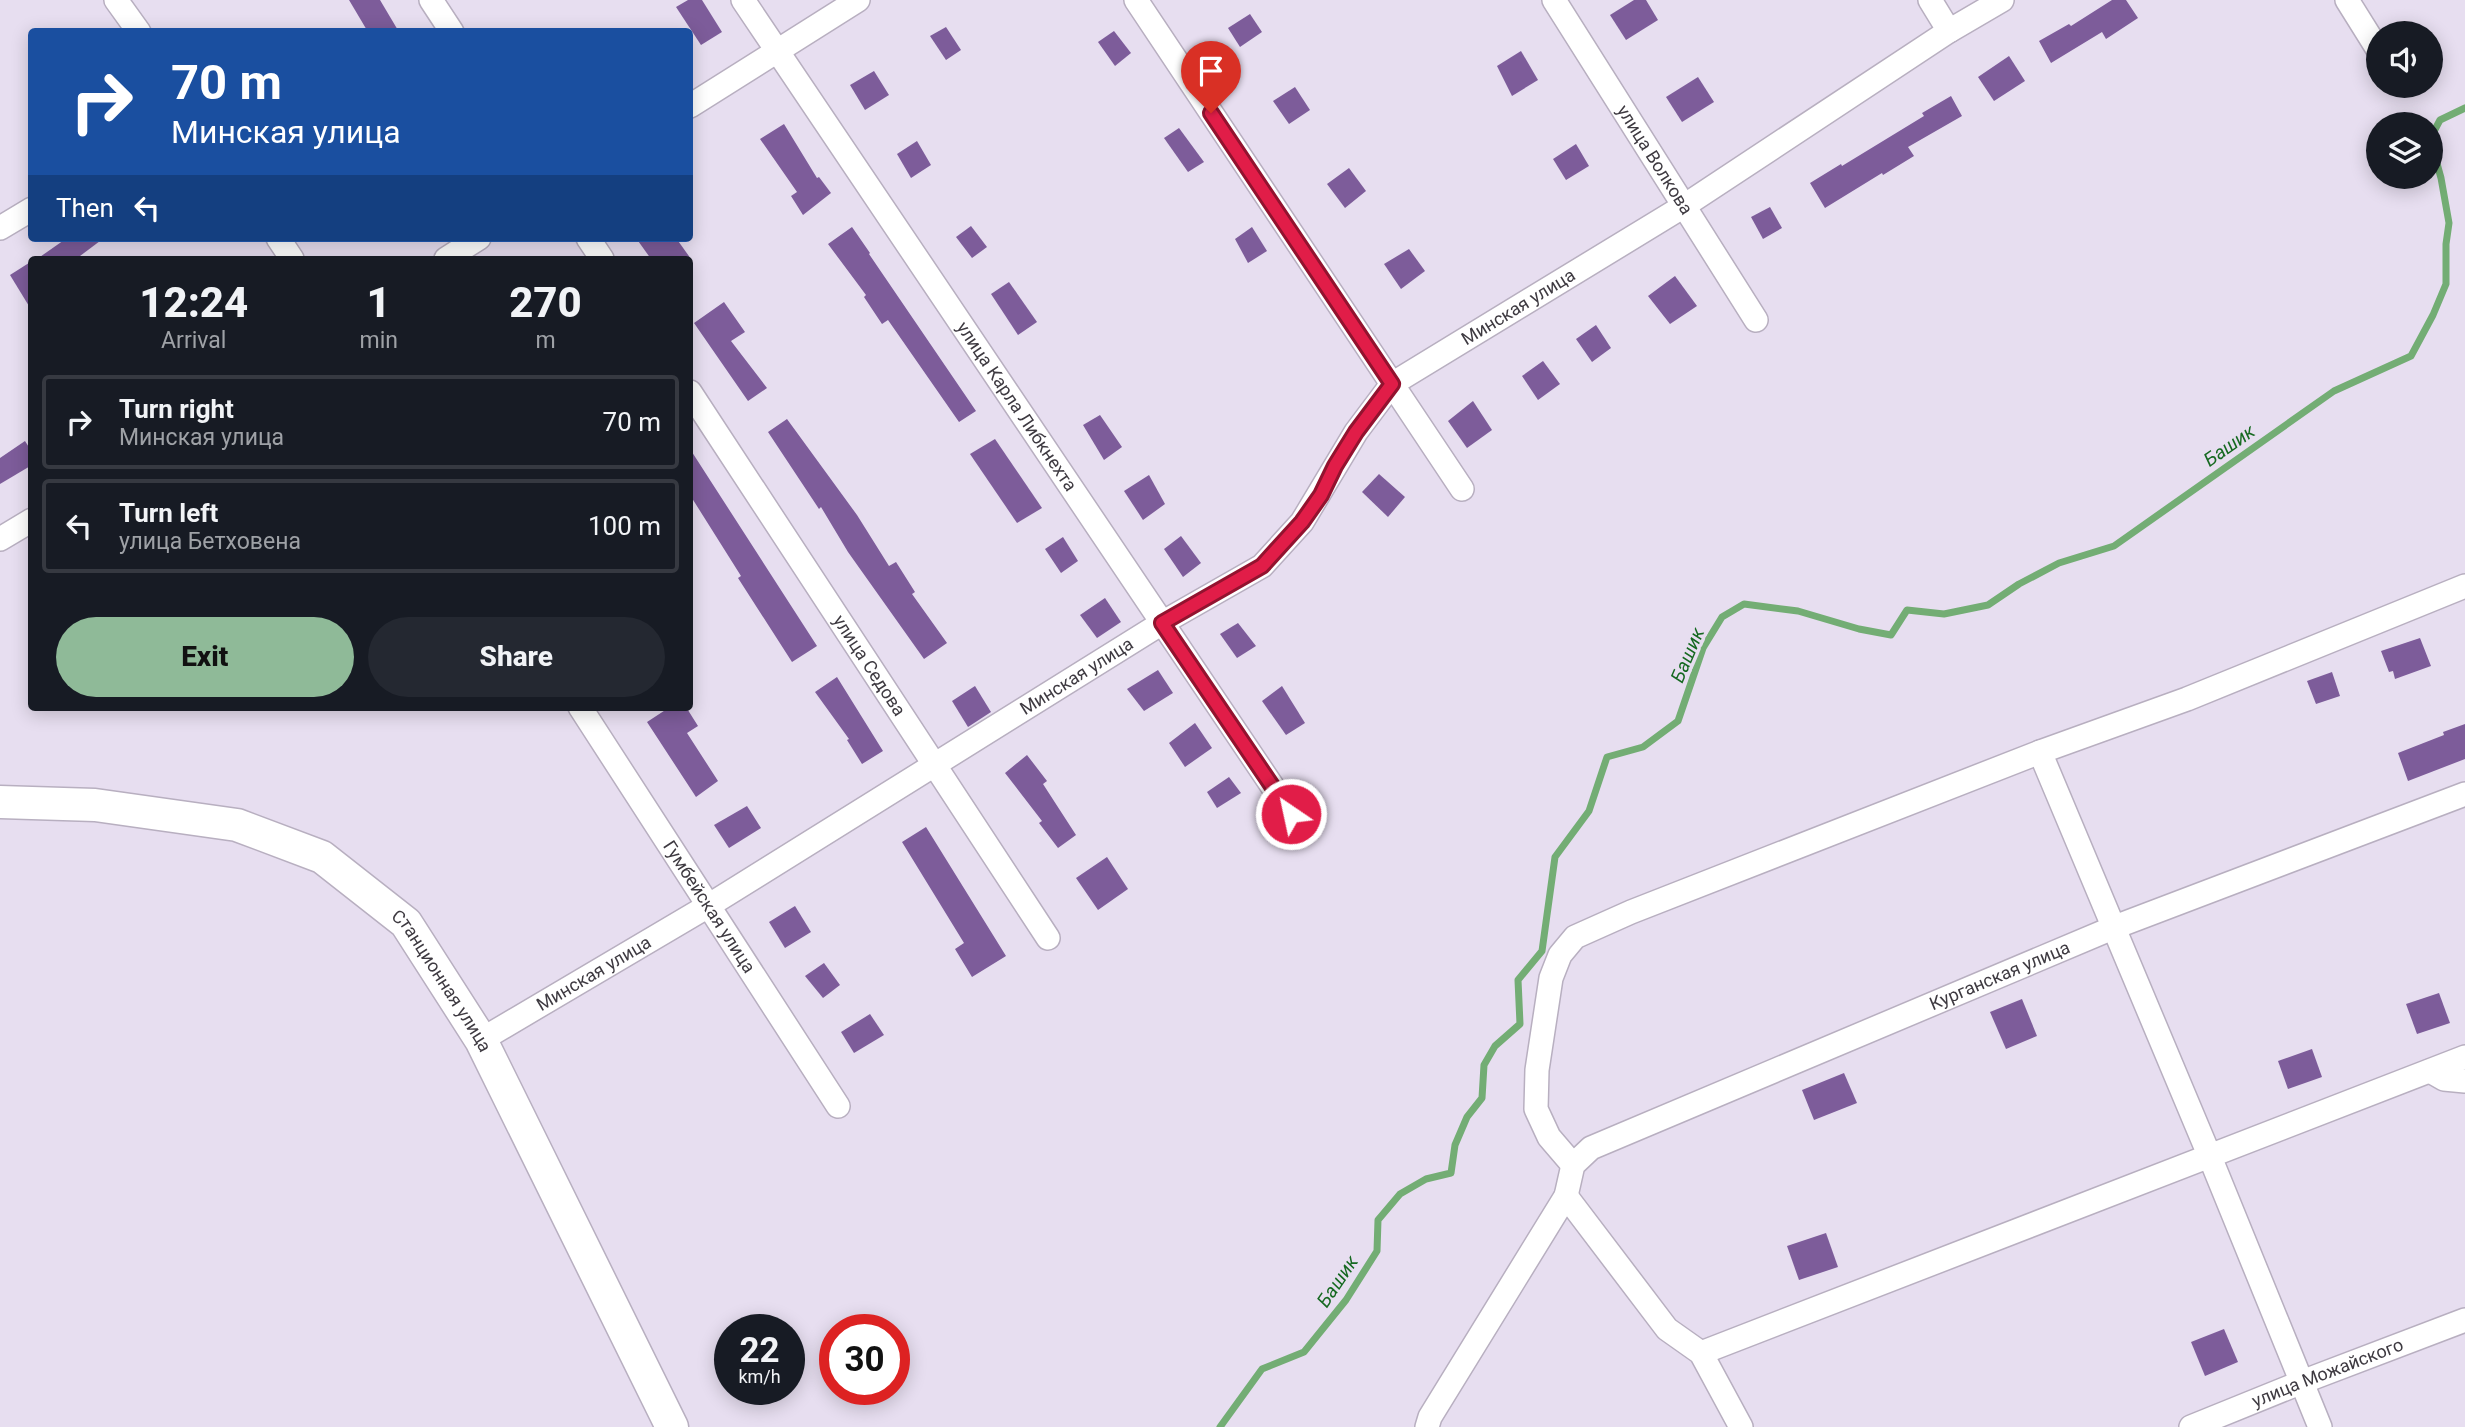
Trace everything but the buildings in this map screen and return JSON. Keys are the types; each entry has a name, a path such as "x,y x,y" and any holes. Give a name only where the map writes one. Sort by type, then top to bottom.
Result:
{"street":[{"path":"116,0 136,28"},
{"path":"431,0 449,28"},
{"name":"улица Карла Либкнехта","path":"743,0 1291,814"},
{"path":"693,104 858,0"},
{"path":"1136,0 1462,489"},
{"name":"улица Волкова","path":"1554,0 1755,320"},
{"path":"1930,0 1949,31"},
{"name":"Минская улица","path":"481,1040 709,906 1162,623 1262,566 1302,522 1321,495 1356,432 1392,384 1684,206 1949,31 2002,0"},
{"path":"2347,0 2366,30"},
{"path":"0,228 28,211"},
{"path":"451,256 473,242"},
{"name":"улица Седова","path":"693,397 1048,938"},
{"path":"0,539 28,522"},
{"path":"1427,1427 1430,1417 1566,1196 1573,1165 1549,1137 1536,1109 1537,1070 1551,978 1560,955 1575,937 1631,912 2040,752 2187,699 2465,586"},
{"name":"Гумбейская улица","path":"583,711 838,1106"},
{"path":"2040,752 2115,927 2320,1427"},
{"name":"Курганская улица","path":"1573,1165 1591,1149 2115,927 2465,794"},
{"name":"Станционная улица","path":"0,802 95,805 237,825 322,857 405,923 481,1040 672,1427"},
{"path":"1701,1353 2465,1057"},
{"path":"2430,1071 2444,1079 2465,1081"},
{"path":"1566,1196 1667,1329 1701,1353 1741,1427"},
{"name":"улица Можайского","path":"2191,1427 2465,1320"}],"waterway":[{"name":"Башик","path":"2443,119 2465,108"},
{"name":"Башик","path":"1220,1427 1262,1369 1304,1352 1346,1300 1377,1251 1378,1220 1400,1194 1426,1179 1451,1173 1455,1145 1467,1117 1482,1098 1484,1065 1495,1046 1520,1024 1518,980 1542,951 1555,857 1589,811 1607,757 1643,747 1678,721 1703,648 1722,617 1744,604 1798,611 1859,629 1891,635 1907,610 1944,614 1988,605 2019,584 2059,563 2114,546 2334,391 2411,356 2446,284 2449,223 2443,189"}],"route":[{"path":"1211,113 1392,384 1356,432 1321,495 1302,522 1262,566 1162,623 1291,814"}]}
